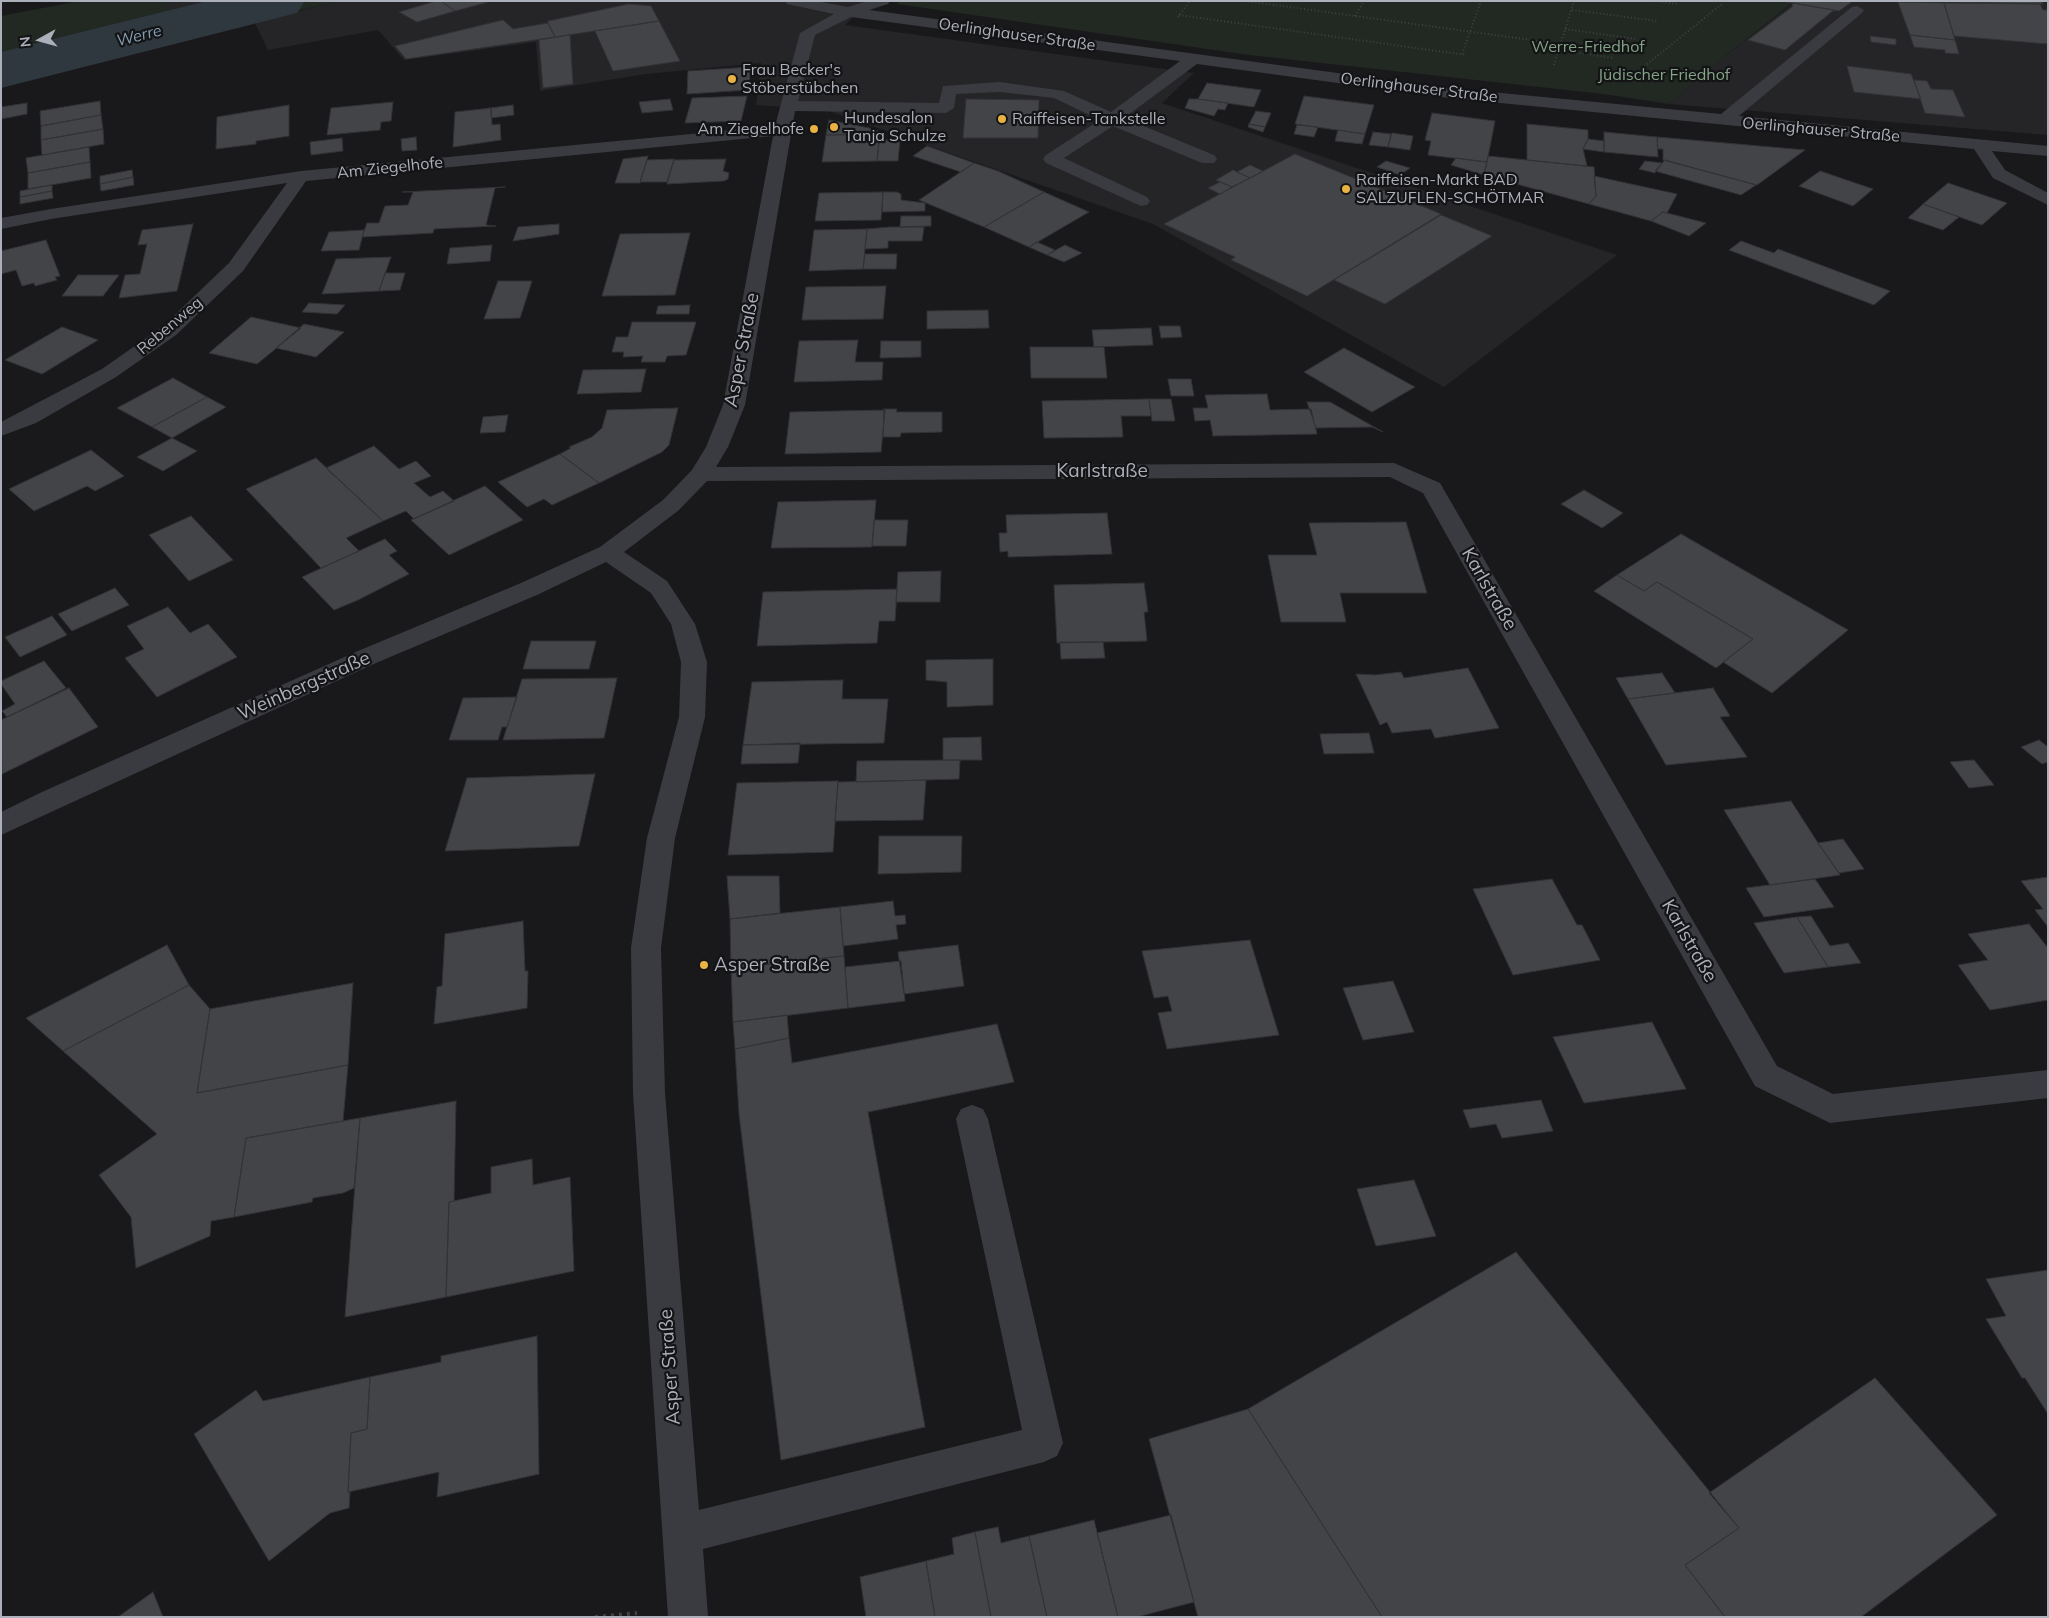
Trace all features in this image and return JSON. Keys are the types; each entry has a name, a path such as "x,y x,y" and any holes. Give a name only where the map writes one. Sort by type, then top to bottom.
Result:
{"street":[{"name":"Oerlinghauser Straße","path":"792,1 849,12 1449,93 1724,121 2048,150"},
{"name":"Asper Straße","path":"682,1614 683,1534 649,1093 646,948 661,838 692,717 694,662 683,624 659,587 608,552 671,505 701,474 717,447 734,405 782,130 808,33 849,12 883,1"},
{"path":"1724,121 1857,10"},
{"path":"1141,201 1052,159 1112,119 1195,58"},
{"path":"787,106 946,108 949,89 1000,87 1058,94 1208,159"},
{"name":"Am Ziegelhofe","path":"1,224 51,214 301,176 782,130"},
{"path":"1980,145 1999,174 2048,200"},
{"name":"Rebenweg","path":"1,430 28,418 109,374 169,331 236,267 301,176"},
{"name":"Karlstraße","path":"701,474 1394,470 1432,488 1766,1076 1830,1110 2048,1084"},
{"name":"Weinbergstraße","path":"1,825 52,799 349,665 529,590 608,552"},
{"path":"683,1534 1044,1443 972,1119"}],"path":[{"path":"1245,1 1560,44"},
{"path":"1355,16 1364,1"},
{"path":"1462,54 1480,1"},
{"path":"1554,67 1574,1"},
{"path":"1655,1 1677,4"},
{"path":"1593,107 1722,4"},
{"path":"1572,10 1658,21"},
{"path":"1179,15 1471,55"},
{"path":"1566,29 1635,39"},
{"path":"1559,50 1613,58"}],"shaded area":[{"path":"161,1 228,1 171,14"},
{"path":"337,1 869,1 845,25 1194,73 1162,103 1617,255 1444,387 1153,224 826,110 756,105 761,63 646,74 540,91 536,42 404,60 378,30 268,50 255,23"},
{"path":"1776,1 2048,1 2048,135 1669,104 1715,64 1792,4"}],"green space":[{"path":"80,1 161,1 172,14 228,1 337,1 1,87 1,16"},
{"name":"Werre-Friedhof","path":"900,1 1776,1 1792,3 1715,64 1669,104 1603,94 1249,55 897,4"}],"building":[{"path":"441,1 455,11 417,22 399,12"},
{"path":"441,1 492,1 455,11"},
{"path":"1781,1 1853,1 1839,11"},
{"path":"1898,1 2041,1 2043,4"},
{"path":"1898,2 1944,3 1955,40 1910,35"},
{"path":"1793,3 1834,10 1785,50 1748,40 1792,7"},
{"path":"1944,3 2040,4 2043,10 2048,10 2048,44 1954,36"},
{"path":"629,4 651,6 659,21 555,37 548,23 548,21"},
{"path":"503,20 513,29 548,23 555,37 406,59 395,46"},
{"path":"659,21 680,61 613,71 595,31"},
{"path":"570,35 573,84 543,88 539,40"},
{"path":"1910,35 1955,40 1959,54 1945,53 1945,50 1914,47"},
{"path":"1870,36 1896,39 1896,45 1871,42"},
{"path":"1847,66 1911,74 1921,99 1854,92"},
{"path":"751,67 748,90 687,94 688,71"},
{"path":"1914,80 1927,81 1931,89 1953,90 1965,117 1925,113"},
{"path":"1207,83 1261,90 1254,107 1198,99"},
{"path":"747,96 741,121 685,123 692,98"},
{"path":"1304,96 1374,105 1365,134 1295,124"},
{"path":"670,99 673,110 642,113 639,102"},
{"name":"Raiffeisen-Tankstelle","path":"966,99 1039,100 1038,138 963,138"},
{"path":"1189,99 1228,103 1225,110 1218,109 1214,116 1185,108"},
{"path":"100,101 101,115 41,126 40,111"},
{"path":"393,102 391,121 381,122 380,130 327,135 331,108"},
{"path":"27,103 27,114 1,119 1,107"},
{"path":"289,105 289,136 256,141 256,144 216,149 217,117"},
{"path":"513,105 514,115 491,118 491,108 483,109"},
{"path":"491,108 492,125 500,124 501,140 453,147 455,112"},
{"path":"1256,111 1271,113 1265,127 1249,124"},
{"path":"1432,113 1495,121 1487,162 1428,155 1431,141 1425,140"},
{"path":"101,115 103,129 41,140 41,126"},
{"path":"829,120 881,132 880,134 826,135"},
{"path":"1249,124 1265,127 1263,132 1248,127"},
{"path":"1527,124 1588,130 1588,139 1583,149 1587,166 1527,160"},
{"path":"1297,125 1318,127 1314,137 1294,134"},
{"path":"103,129 104,144 42,155 41,140"},
{"path":"1338,130 1365,134 1362,144 1335,141"},
{"path":"1373,132 1391,134 1388,147 1369,145"},
{"path":"1604,132 1657,137 1658,157 1604,152"},
{"path":"1392,133 1413,136 1410,150 1388,147"},
{"path":"880,134 877,161 822,162 826,135"},
{"path":"416,137 417,150 402,151 401,139"},
{"path":"1657,137 1805,150 1757,185 1663,160 1663,149 1658,149"},
{"path":"342,138 343,151 311,155 310,142"},
{"path":"1588,139 1604,141 1604,152 1583,149"},
{"path":"879,140 900,140 898,161 877,161"},
{"path":"927,146 974,163 961,172 913,156"},
{"path":"89,147 90,162 28,173 26,158"},
{"path":"1295,154 1441,214 1307,296 1231,260 1235,257 1164,224"},
{"path":"648,156 640,183 615,183 623,159"},
{"path":"1488,156 1594,167 1596,196 1589,204 1484,175"},
{"path":"1456,158 1487,162 1484,175 1451,165"},
{"path":"674,159 667,182 640,182 647,160"},
{"path":"726,159 723,171 729,173 728,179 724,181 667,184 674,160"},
{"path":"1665,160 1756,185 1741,195 1655,171"},
{"path":"1386,161 1410,168 1400,175 1377,167"},
{"path":"1645,161 1662,163 1655,173 1639,169"},
{"path":"90,162 91,178 28,189 28,173"},
{"path":"974,163 998,171 1044,192 984,227 919,200"},
{"path":"1250,165 1263,171 1250,178 1237,172"},
{"path":"132,170 133,177 100,184 100,176"},
{"path":"1233,170 1250,178 1232,187 1216,180"},
{"path":"1820,171 1873,189 1853,206 1799,186"},
{"path":"1594,176 1677,194 1667,213 1663,212 1651,221 1589,204 1596,196"},
{"path":"133,177 134,185 101,191 100,184"},
{"path":"1220,182 1232,187 1220,194 1208,188"},
{"path":"1948,183 2007,203 1982,225 1923,204"},
{"path":"52,185 52,191 20,197 20,191"},
{"path":"505,187 495,188 486,225 496,226 434,229 433,233 362,237 367,223 379,223 385,206 408,205 413,192 402,192"},
{"path":"52,191 53,198 20,204 20,197"},
{"path":"883,192 881,220 815,221 819,193"},
{"path":"883,192 897,192 901,194 901,200 925,203 925,211 882,212"},
{"path":"1044,192 1089,212 1029,247 984,227"},
{"path":"1923,204 1959,217 1943,230 1908,218"},
{"path":"1663,212 1706,223 1689,236 1651,221"},
{"path":"1441,215 1492,236 1385,304 1334,280"},
{"path":"901,216 931,216 931,226 900,227"},
{"path":"193,224 177,291 119,298 125,275 140,274 147,244 138,245 142,230"},
{"path":"559,224 559,234 513,241 518,227"},
{"path":"924,227 922,241 888,241 888,248 865,249 867,229"},
{"path":"867,229 863,269 809,271 814,230"},
{"path":"364,230 359,250 321,251 329,232"},
{"path":"690,233 675,295 602,296 620,234"},
{"path":"46,240 60,276 55,277 57,280 35,286 34,283 22,286 16,270 1,274 1,251"},
{"path":"1741,241 1774,253 1778,249 1890,291 1874,305 1729,250"},
{"path":"1037,242 1055,250 1047,255 1029,247"},
{"path":"492,245 490,261 447,264 450,248"},
{"path":"1065,245 1082,253 1064,262 1047,255"},
{"path":"865,254 897,254 896,269 863,269"},
{"path":"391,257 379,291 322,294 336,259"},
{"path":"385,273 405,273 400,290 379,291"},
{"path":"78,275 119,275 103,296 62,296"},
{"path":"498,281 532,281 520,318 484,319"},
{"path":"886,286 883,319 802,320 806,287"},
{"path":"309,303 345,305 337,314 302,312"},
{"path":"690,305 689,314 656,314 658,306"},
{"path":"988,310 989,328 927,329 927,311"},
{"path":"251,317 301,328 257,364 209,353"},
{"path":"632,322 696,322 686,355 667,356 665,362 641,362 643,356 623,357 624,352 612,352 616,337 628,337"},
{"path":"304,324 344,332 316,357 276,348"},
{"path":"1159,326 1180,326 1182,337 1161,338"},
{"path":"62,327 98,340 42,374 5,360"},
{"path":"1151,328 1153,345 1094,347 1092,330"},
{"path":"858,340 855,362 883,362 882,380 794,382 799,341"},
{"path":"881,341 921,341 921,357 880,358"},
{"path":"1030,347 1104,347 1107,378 1031,378"},
{"path":"1344,348 1415,387 1372,412 1304,372"},
{"path":"646,369 641,392 577,394 583,370"},
{"path":"173,378 207,397 152,427 117,408"},
{"path":"1168,379 1191,379 1194,396 1171,396"},
{"path":"1267,394 1270,410 1311,409 1317,434 1213,436 1210,420 1195,421 1193,408 1208,408 1205,395"},
{"path":"207,397 226,407 172,438 152,427"},
{"path":"1149,399 1171,399 1175,421 1152,421"},
{"path":"1149,399 1151,416 1121,416 1123,437 1044,438 1042,401"},
{"path":"1307,402 1330,402 1383,432 1372,427 1316,428"},
{"path":"678,408 669,445 662,452 599,483 560,454 571,448 569,447 592,437 602,428 607,410"},
{"path":"884,409 897,409 896,412 942,412 942,432 901,433 900,437 883,437"},
{"path":"885,410 881,452 785,454 790,412"},
{"path":"508,415 505,432 480,433 483,417"},
{"path":"172,438 197,451 163,471 137,457"},
{"path":"374,446 399,469 416,461 431,476 414,483 430,497 443,491 454,501 414,519 406,511 383,521 326,468"},
{"path":"91,450 124,476 95,491 87,486 34,511 9,489"},
{"path":"560,454 599,483 552,505 544,499 527,507 498,482"},
{"path":"316,458 383,521 346,538 359,551 321,568 246,489"},
{"path":"485,486 523,520 449,555 411,520"},
{"path":"1584,490 1623,513 1602,528 1561,504"},
{"path":"876,500 872,547 771,548 778,502"},
{"path":"1107,513 1112,554 1008,557 1008,551 1000,552 999,533 1007,533 1006,515"},
{"path":"191,516 233,560 189,581 149,535"},
{"path":"874,520 908,520 906,546 872,546"},
{"path":"1406,522 1427,593 1340,593 1346,622 1281,622 1268,555 1317,555 1309,523"},
{"path":"1681,534 1848,630 1772,693 1723,662 1753,639 1657,582 1644,591 1617,575"},
{"path":"385,539 397,551 389,555 409,574 358,600 334,610 302,577"},
{"path":"941,571 940,602 896,602 898,572"},
{"path":"1617,575 1644,591 1657,582 1753,639 1716,668 1594,591"},
{"path":"1144,583 1148,612 1144,612 1147,641 1057,643 1054,585"},
{"path":"115,588 129,605 72,631 58,614"},
{"path":"897,589 895,621 879,621 877,643 757,646 763,592"},
{"path":"168,607 190,633 208,624 237,657 157,697 125,658 144,649 127,626"},
{"path":"52,616 67,635 20,657 5,637"},
{"path":"531,641 596,641 589,669 523,669"},
{"path":"1060,642 1103,642 1105,658 1061,659"},
{"path":"993,659 993,705 947,707 947,682 926,680 926,660"},
{"path":"44,661 66,688 7,717 2,711 15,704 1,684 1,681"},
{"path":"1468,668 1499,728 1435,738 1431,729 1392,733 1387,722 1380,725 1356,674 1375,675 1401,672 1404,678"},
{"path":"1662,673 1675,693 1628,699 1616,678"},
{"path":"617,678 604,738 503,740 522,679"},
{"path":"843,680 842,699 888,699 884,743 743,745 752,682"},
{"path":"69,688 98,727 2,774 1,720"},
{"path":"1713,688 1730,716 1720,717 1747,757 1666,765 1628,699"},
{"path":"517,697 507,727 502,727 498,740 449,740 463,698"},
{"path":"1369,733 1374,753 1324,754 1320,734"},
{"path":"981,737 982,760 943,760 943,738"},
{"path":"2039,740 2048,747 2048,762 2042,764 2021,747"},
{"path":"800,743 798,763 741,764 743,745"},
{"path":"960,760 959,779 856,782 857,761"},
{"path":"1974,760 1994,785 1969,788 1950,762"},
{"path":"595,774 579,846 445,851 467,778"},
{"path":"926,780 923,820 835,821 838,782"},
{"path":"838,781 833,852 728,855 737,783"},
{"path":"1791,801 1840,875 1770,885 1724,810"},
{"path":"879,836 962,836 961,872 878,874"},
{"path":"1843,839 1864,869 1839,873 1818,843"},
{"path":"727,876 779,876 780,913 730,919"},
{"path":"2048,877 2048,927 2035,910 2043,909 2021,881"},
{"path":"1552,879 1577,925 1582,925 1600,960 1513,975 1473,889"},
{"path":"1815,879 1834,907 1764,917 1746,888"},
{"path":"893,901 895,916 905,915 906,924 896,925 898,939 843,946 840,907"},
{"path":"840,907 844,956 731,968 730,919"},
{"path":"1811,916 1830,946 1848,943 1861,963 1828,967 1797,917"},
{"path":"1797,917 1828,967 1784,973 1754,923"},
{"path":"523,921 525,971 528,971 527,1008 434,1024 437,987 442,986 445,934"},
{"path":"2029,924 2048,948 2048,1000 1990,1010 1958,965 1988,960 1968,934"},
{"path":"1250,940 1279,1035 1167,1049 1158,1013 1172,1011 1168,996 1154,998 1142,951"},
{"path":"167,945 189,985 63,1051 26,1018"},
{"path":"958,945 964,986 904,994 898,952"},
{"path":"844,956 848,1008 733,1022 731,968"},
{"path":"901,961 905,1001 848,1008 845,967"},
{"path":"1393,981 1414,1032 1363,1040 1343,988"},
{"path":"353,983 348,1065 197,1093 210,1009"},
{"path":"189,985 210,1009 197,1093 348,1065 343,1121 246,1138 234,1217 211,1221 210,1236 136,1268 131,1217 99,1175 157,1134 63,1051"},
{"path":"787,1015 789,1038 735,1049 733,1022"},
{"path":"1652,1022 1686,1089 1584,1103 1553,1037"},
{"path":"997,1024 1014,1082 868,1112 925,1427 781,1460 739,1114 735,1049 789,1038 792,1063"},
{"path":"1541,1100 1553,1131 1502,1138 1496,1124 1470,1128 1463,1110"},
{"path":"456,1101 454,1201 449,1202 446,1297 345,1317 360,1118"},
{"path":"360,1118 354,1188 343,1193 313,1198 312,1202 234,1217 246,1138"},
{"path":"532,1159 533,1185 570,1177 574,1271 446,1297 449,1202 491,1193 491,1167"},
{"path":"1414,1180 1436,1236 1376,1246 1357,1189"},
{"path":"1516,1252 1739,1528 1685,1565 1725,1617 1382,1617 1248,1409"},
{"path":"2048,1270 2048,1414 2025,1378 2022,1378 1986,1319 2006,1316 1986,1279"},
{"path":"537,1336 539,1474 437,1497 439,1472 348,1492 351,1433 367,1429 370,1377 441,1362 441,1356"},
{"path":"370,1377 367,1429 351,1433 349,1508 330,1513 269,1561 194,1434 256,1390 263,1401"},
{"path":"1875,1378 1997,1515 1861,1617 1725,1617 1685,1565 1739,1528 1709,1493"},
{"path":"1248,1409 1382,1617 1198,1617 1149,1439"},
{"path":"1171,1515 1194,1602 1137,1617 1118,1617 1097,1533"},
{"path":"1094,1520 1118,1617 1047,1617 1029,1536"},
{"path":"998,1527 1001,1543 1029,1536 1047,1617 991,1617 975,1532"},
{"path":"975,1532 991,1617 935,1617 926,1561 954,1554 952,1538"},
{"path":"926,1561 935,1617 866,1617 860,1577"},
{"path":"153,1592 163,1617 118,1617"}],"waterway":[{"name":"Werre","path":"1,70 277,1"}],"place":[{"name":"Frau Becker's Stöberstübchen","path":"732,79"},
{"name":"Raiffeisen-Tankstelle","path":"1002,119"},
{"name":"Hundesalon Tanja Schulze","path":"834,127"},
{"name":"Am Ziegelhofe","path":"814,129"},
{"name":"Raiffeisen-Markt BAD SALZUFLEN-SCHÖTMAR","path":"1346,189"},
{"name":"Asper Straße","path":"704,965"}],"park label":[{"name":"Jüdischer Friedhof","path":"1664,75"}]}
